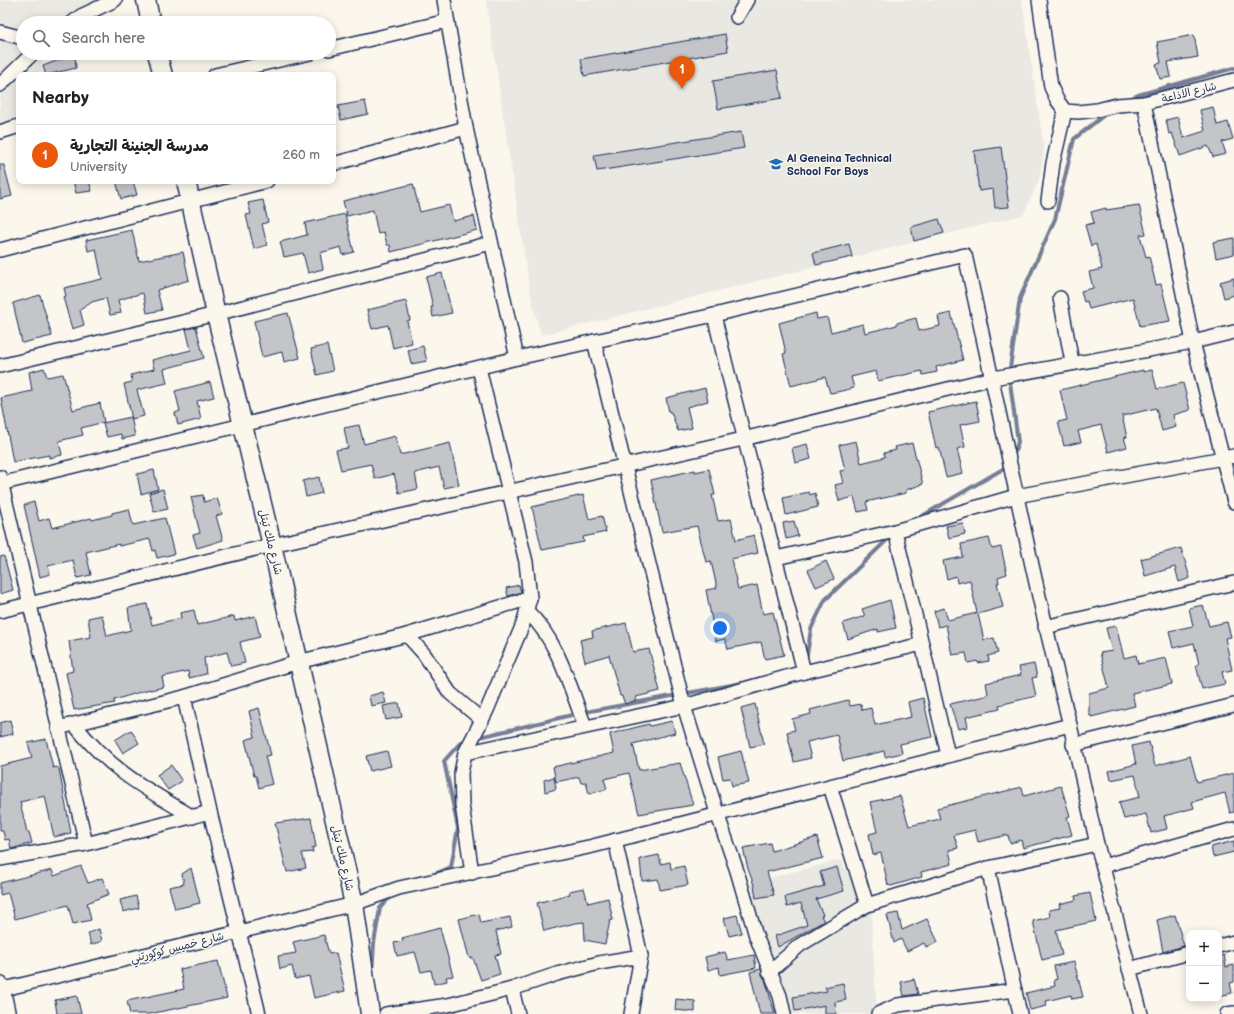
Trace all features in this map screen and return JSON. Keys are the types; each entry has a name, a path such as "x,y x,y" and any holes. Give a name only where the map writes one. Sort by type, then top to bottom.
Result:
{"main road":[{"path":"146,0 149,16"},
{"path":"160,60 162,72"},
{"name":"شارع ملك تيتل","path":"187,184 242,425 272,545 354,904 370,1014"},
{"path":"0,989 6,1014"}],"street":[{"path":"81,16 115,0"},
{"path":"444,0 466,128 517,358"},
{"path":"737,18 747,0"},
{"path":"1039,0 1051,86 1057,100 1065,111 1053,163 1048,201"},
{"path":"336,47 447,21"},
{"path":"0,32 16,36"},
{"path":"0,85 26,60"},
{"path":"228,72 280,60"},
{"name":"شارع الاذاعة","path":"1065,111 1078,112 1097,110 1117,105 1144,103 1234,80"},
{"path":"1144,103 1193,342 1229,457 1234,502"},
{"path":"0,132 16,127"},
{"path":"336,163 466,128"},
{"path":"0,250 255,184"},
{"path":"0,366 216,314 491,243"},
{"path":"86,844 58,728 31,604 1,482 517,358 714,315 965,255 993,378 1044,627 1070,725 1073,745 1097,844 1104,866 1141,1014"},
{"path":"1060,298 1072,362"},
{"path":"714,315 743,439 776,558 804,672"},
{"path":"0,611 508,490 743,439 993,378 1072,362 1193,342 1234,332"},
{"path":"594,341 626,465 684,706 718,816 738,871 756,936 780,996 784,1014"},
{"path":"479,368 526,562 529,604 549,636 563,665 585,726"},
{"path":"776,558 895,531 1016,496 1229,457"},
{"path":"895,531 948,755"},
{"path":"1044,627 1234,582"},
{"path":"58,728 184,697 298,662 529,604"},
{"path":"472,873 462,805 461,773 465,753 482,720 529,604"},
{"path":"407,635 424,654 450,693 482,720"},
{"path":"465,753 585,726 684,706 804,672 922,644"},
{"path":"184,697 238,932 259,1014"},
{"path":"1073,745 1234,705"},
{"path":"74,724 108,762 133,782 193,817"},
{"name":"شارع خميس كوكورتني","path":"0,989 354,904 399,888 472,873 718,816 948,755 1070,725"},
{"path":"830,786 867,905"},
{"path":"0,859 86,844 210,812"},
{"path":"1104,866 1234,829"},
{"path":"615,840 641,956 631,1014"},
{"path":"770,972 800,945 867,905 988,868 1097,844"},
{"path":"988,868 1020,1014"},
{"path":"1222,945 1234,942"},
{"path":"1129,969 1186,954"},
{"path":"386,1014 448,1005 512,989 557,974 599,963 641,956"},
{"path":"512,989 518,1014"},
{"path":"878,1014 898,1005 1015,990"},
{"path":"1227,1014 1234,1012"}],"shaded area":[{"path":"0,0 98,0 103,16 16,16 16,60 42,60 45,72 16,72 16,124 0,128"},
{"name":"Al Geneina Technical School For Boys","path":"486,0 1022,0 1044,149 1039,180 1023,215 541,335 530,293"},
{"path":"840,860 871,912 877,1014 772,1014 749,883"}],"building":[{"path":"725,34 728,51 584,76 581,59"},
{"path":"1194,35 1198,57 1168,62 1171,77 1160,79 1156,64 1161,63 1157,42"},
{"path":"59,60 75,60 76,68 59,72 45,72 43,66"},
{"path":"777,70 782,98 718,109 713,81"},
{"path":"365,101 368,114 341,120 338,106"},
{"path":"1213,107 1217,125 1228,122 1233,139 1222,142 1226,154 1213,157 1208,146 1180,156 1172,133 1169,134 1166,120 1178,117 1183,138 1205,131 1200,110"},
{"path":"741,132 744,148 597,171 594,155"},
{"path":"1001,147 1009,207 995,208 993,189 979,191 974,151"},
{"path":"0,165 4,165 12,196 0,199"},
{"path":"74,184 90,184 92,191 76,193"},
{"path":"117,184 134,184 137,195 121,199"},
{"path":"413,184 420,212 449,205 453,221 474,216 477,230 391,252 390,245 387,245 384,232 378,234 373,210 347,216 343,201"},
{"path":"263,200 268,222 262,224 267,245 254,249 246,215 251,214 248,203"},
{"path":"1139,205 1146,234 1140,235 1146,257 1149,256 1156,285 1161,284 1170,321 1140,326 1133,298 1089,309 1087,301 1084,302 1081,291 1093,288 1089,272 1102,269 1096,244 1091,246 1085,225 1094,223 1091,212 1106,208 1106,210"},
{"path":"345,214 354,252 343,255 341,247 320,253 323,269 308,273 303,253 284,257 280,242 307,235 305,223"},
{"path":"939,219 944,233 914,241 911,227"},
{"path":"132,230 139,261 183,252 189,280 157,290 162,310 147,313 143,293 118,300 121,313 110,315 106,298 92,302 80,310 84,325 72,329 63,297 66,296 64,288 102,279 96,249 88,251 86,240"},
{"path":"1234,238 1234,254 1216,258 1213,242"},
{"path":"849,244 852,257 816,265 813,253"},
{"path":"442,273 452,313 433,317 431,307 433,307 426,277"},
{"path":"1234,278 1234,295 1224,298 1220,282"},
{"path":"40,295 52,336 22,343 13,303"},
{"path":"406,301 410,320 407,321 412,343 393,348 388,325 372,329 367,310"},
{"path":"288,313 300,358 284,362 282,352 262,357 254,321"},
{"path":"816,313 817,319 827,317 831,332 863,324 865,333 897,325 897,323 916,318 919,331 940,326 938,316 951,313 963,360 936,367 937,372 923,375 922,371 878,381 876,371 851,377 854,388 837,392 830,393 825,377 791,386 783,354 786,353 779,323"},
{"path":"196,327 204,358 164,369 167,383 137,390 144,416 132,419 124,384 132,382 131,375 154,369 152,360 191,350 186,329"},
{"path":"327,345 333,371 317,375 311,349"},
{"path":"423,346 427,361 411,364 408,350"},
{"path":"44,368 47,377 63,374 73,410 100,403 104,422 81,428 83,435 59,441 62,455 49,458 49,455 13,462 1,398 32,391 29,372"},
{"path":"1143,370 1143,372 1152,370 1157,389 1183,383 1190,410 1173,415 1176,427 1162,431 1156,408 1122,416 1127,437 1124,438 1127,447 1108,452 1101,425 1078,431 1081,442 1064,446 1058,422 1067,420 1060,390"},
{"path":"210,382 214,397 197,401 201,419 178,425 175,413 180,411 175,391"},
{"path":"705,388 708,401 687,407 692,428 678,431 671,412 669,412 666,398"},
{"path":"976,401 980,421 960,425 965,447 957,449 963,473 946,477 939,447 936,448 928,412"},
{"path":"131,417 135,436 122,439 121,434 107,437 103,423"},
{"path":"359,425 364,444 395,436 400,455 450,443 459,485 444,488 439,467 415,473 418,489 399,493 394,474 375,479 371,464 341,470 336,450 348,448 344,428"},
{"path":"856,441 861,463 885,457 884,453 896,450 895,447 912,443 923,484 906,490 906,493 866,502 868,510 858,512 854,497 839,501 835,485 843,483 840,471 845,470 839,445"},
{"path":"807,444 811,459 795,463 792,448"},
{"path":"709,469 715,495 712,495 718,521 731,519 736,540 754,535 758,553 731,559 738,589 757,585 763,614 773,612 784,655 765,659 761,642 728,649 725,639 716,641 706,590 717,588 711,561 706,562 697,526 662,532 651,480 695,470 695,472"},
{"path":"154,470 158,489 141,494 137,474"},
{"path":"319,477 322,493 306,497 303,481"},
{"path":"163,489 168,509 154,512 149,493"},
{"path":"809,492 810,495 815,493 818,507 786,515 783,498"},
{"path":"203,495 204,502 217,498 222,514 216,516 223,540 197,548 193,535 200,533 191,497"},
{"path":"583,495 589,519 602,516 606,532 583,537 584,542 542,550 532,507"},
{"path":"34,502 39,521 49,518 52,528 91,518 92,520 129,509 133,525 165,518 174,554 157,558 155,550 153,551 150,539 119,546 119,544 86,552 91,575 77,578 73,560 48,566 50,574 40,577 24,505"},
{"path":"794,521 798,536 786,539 783,523"},
{"path":"963,523 965,534 949,538 946,526"},
{"path":"989,538 992,549 1001,547 1007,574 998,577 999,583 997,583 1003,607 978,614 984,640 994,638 998,653 988,656 989,661 968,663 966,653 952,655 946,625 938,627 934,611 944,608 948,620 977,613 970,580 957,583 956,576 947,579 943,561 963,557 961,544"},
{"path":"1181,548 1190,578 1179,582 1175,567 1145,576 1141,559"},
{"path":"4,556 13,590 0,594 0,557"},
{"path":"826,561 834,579 816,587 808,570"},
{"path":"519,585 521,592 508,596 506,588"},
{"path":"890,600 896,628 878,632 878,629 848,639 843,623 865,616 862,609"},
{"path":"147,604 152,625 181,618 180,613 194,610 197,625 234,616 235,621 255,616 260,637 240,642 245,663 231,666 227,652 204,658 206,674 189,678 188,671 162,677 164,687 150,689 114,700 115,703 74,710 66,673 73,671 69,641 91,637 88,618 102,615 107,636 131,630 128,608"},
{"path":"1203,605 1209,626 1227,622 1231,637 1225,638 1232,670 1222,672 1225,684 1202,689 1196,665 1199,664 1194,643 1173,648 1169,631 1193,626 1189,608"},
{"path":"626,623 633,652 649,649 660,691 636,697 637,700 625,704 622,696 620,696 609,655 585,662 580,640 593,637 592,631"},
{"path":"1116,626 1124,658 1136,655 1138,664 1166,658 1172,684 1132,693 1135,706 1091,717 1091,715 1089,715 1089,693 1109,688 1100,653 1112,651 1106,628"},
{"path":"1034,664 1037,677 1032,678 1036,696 999,705 1000,709 966,717 968,727 958,729 950,704 985,696 988,694 986,683 1021,675 1019,667"},
{"path":"383,692 386,703 371,706 369,696"},
{"path":"923,698 932,737 900,744 902,753 885,757 884,751 843,761 837,735 807,742 811,758 794,762 787,732 795,730 792,719 811,714 810,710 848,700 850,706 861,704 862,710 871,708 875,725 911,717 908,702"},
{"path":"399,703 402,717 386,720 383,706"},
{"path":"755,704 764,744 750,747 741,708"},
{"path":"259,708 271,755 265,756 272,784 259,788 256,776 254,776 245,740 255,737 249,711"},
{"path":"10,720 13,734 0,737 0,723"},
{"path":"672,721 675,733 633,744 639,770 680,763 693,805 639,814 629,773 604,779 607,789 589,794 586,782 581,783 579,777 556,782 553,767 614,753 610,734 649,724 650,726"},
{"path":"131,730 139,743 123,753 115,740"},
{"path":"46,739 53,768 57,767 59,769 71,833 54,837 45,796 20,802 27,832 29,832 32,843 11,849 9,839 5,840 3,831 0,831 0,766 32,758 28,743"},
{"path":"1149,742 1155,766 1190,756 1197,782 1234,773 1234,812 1230,813 1225,793 1192,802 1194,808 1164,816 1167,829 1151,833 1146,814 1124,819 1119,802 1140,797 1135,775 1111,780 1109,771 1136,764 1132,746"},
{"path":"387,751 391,766 370,771 366,756"},
{"path":"741,751 749,783 732,786 730,778 723,779 718,757"},
{"path":"171,765 182,781 168,790 157,775"},
{"path":"554,777 556,789 545,792 544,780"},
{"path":"1061,786 1070,816 1067,817 1072,835 1023,848 1021,840 1010,843 1008,835 978,842 975,830 954,835 958,848 949,850 952,864 921,872 922,877 891,886 888,885 881,853 873,855 869,834 877,832 870,802 900,796 909,826 940,819 937,808 1022,787 1024,796"},
{"path":"311,818 316,847 312,848 313,852 302,853 306,868 287,872 275,823"},
{"path":"817,837 823,858 767,872 774,895 756,898 754,885 743,848 770,843 772,851"},
{"path":"1234,841 1234,852 1213,857 1211,847"},
{"path":"659,855 661,864 670,862 671,869 684,866 688,885 660,890 658,879 642,881 640,859"},
{"path":"81,866 88,883 102,878 109,894 87,903 91,920 73,924 68,905 15,919 8,893 0,895 0,883 52,870 54,876"},
{"path":"837,867 844,891 816,899 824,921 778,947 775,936 807,925 801,903 787,907 785,897 824,886 820,872"},
{"path":"191,868 200,903 175,909 169,887 184,884 182,874"},
{"path":"584,888 588,903 608,898 613,920 610,921 605,944 585,940 584,922 544,931 537,903 570,894 569,891"},
{"path":"1090,893 1096,921 1056,930 1062,955 1042,960 1033,921 1050,917 1049,910 1060,908 1059,904 1076,900 1075,896"},
{"path":"136,896 139,908 123,912 120,900"},
{"path":"898,913 902,930 927,919 938,942 926,947 924,943 907,951 901,939 894,943 887,915"},
{"path":"479,914 481,923 510,917 512,927 496,931 501,954 495,955 500,974 481,980 473,958 469,958 459,919"},
{"path":"737,915 742,933 729,936 724,918"},
{"path":"1175,915 1184,946 1163,952 1157,920"},
{"path":"440,928 453,976 446,977 447,981 434,984 431,970 421,972 415,952 397,956 394,943 403,941 402,938"},
{"path":"99,929 102,941 91,945 88,933"},
{"path":"324,935 329,954 336,953 345,991 314,998 309,976 295,979 292,966 280,969 278,956 296,953 293,942"},
{"path":"725,952 728,960 754,955 756,968 720,975 719,967 708,970 705,957"},
{"path":"1222,955 1224,955 1226,967 1234,965 1234,982 1230,983 1232,993 1222,995 1222,966"},
{"path":"218,961 227,998 149,1014 130,1014 127,1001 184,989 180,969"},
{"path":"1074,962 1083,997 1072,999 1071,995 1046,1001 1047,1006 1030,1010 1026,993 1055,986 1054,980 1057,979 1054,966"},
{"path":"761,969 775,1014 760,1014 750,972"},
{"path":"914,979 918,994 904,996 901,982"},
{"path":"843,983 846,1000 835,1002 836,1014 825,1014 825,1005 795,1011 793,997 827,991 825,987"},
{"path":"77,996 81,1014 57,1014 55,1000"},
{"path":"676,999 695,1001 695,1012 675,1010"}],"waterway":[{"path":"1129,99 1138,95 1234,68"},
{"path":"1013,457 1018,442 1009,375 1020,298 1055,219 1074,139 1108,112"},
{"path":"917,519 1008,466"},
{"path":"806,661 811,629 825,600 890,537"},
{"path":"476,738 580,713 742,683"},
{"path":"430,876 451,867 458,828 444,761 461,742 468,740"},
{"path":"372,975 374,943 380,908 392,895"}],"place":[{"name":"مدرسة الجنينة التجارية","path":"682,89"},
{"name":"Al Geneina Technical School For Boys","path":"776,164"}]}
